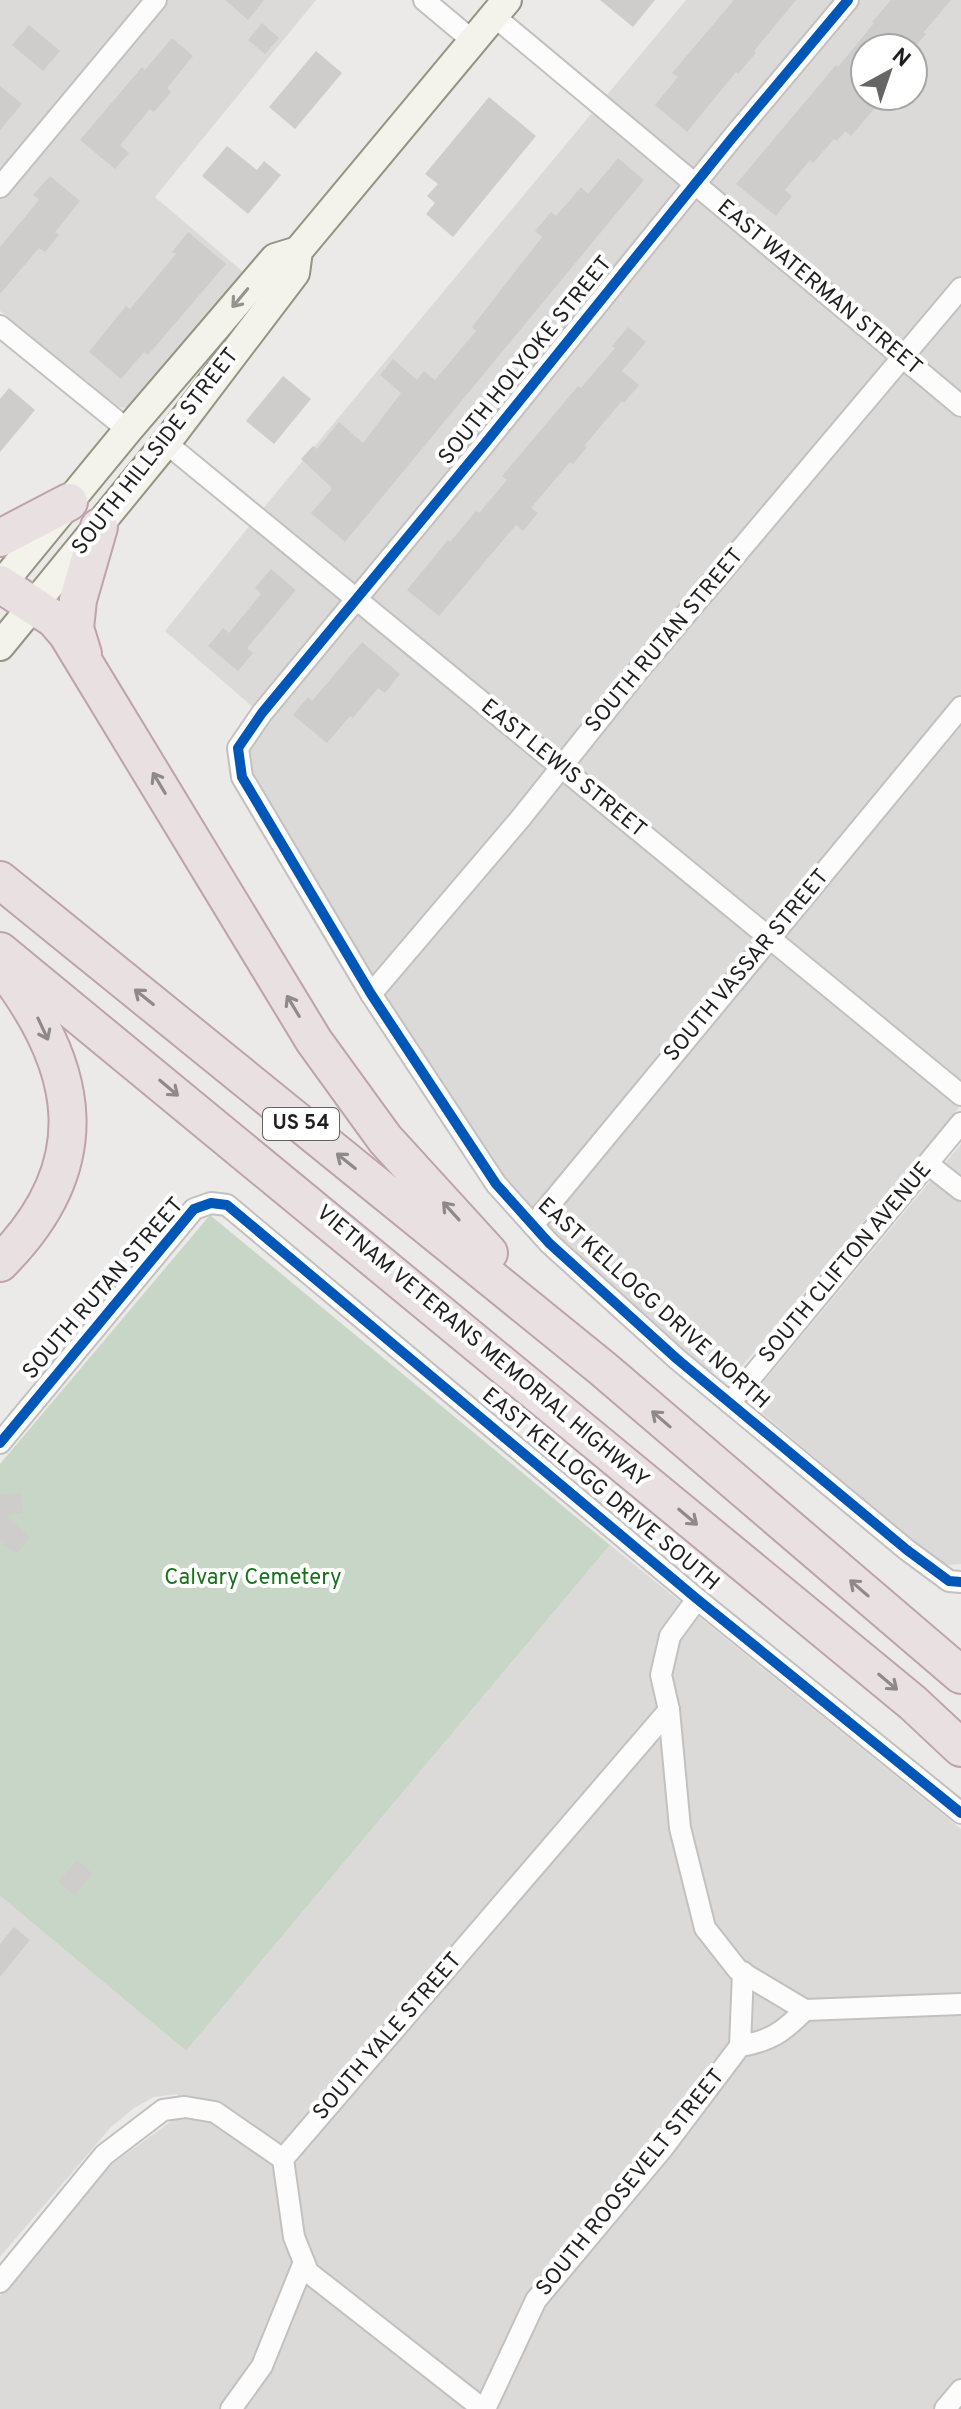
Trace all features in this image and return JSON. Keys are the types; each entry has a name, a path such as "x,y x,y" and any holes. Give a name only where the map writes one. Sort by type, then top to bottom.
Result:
{"highway":[{"path":"0,538 69,502"},
{"path":"85,660 75,628 78,600 99,527"},
{"path":"0,585 54,619 85,660 314,1041 376,1127 470,1232 602,1368"},
{"name":"US 54","path":"0,880 602,1368 961,1675"},
{"name":"VIETNAM VETERANS MEMORIAL HIGHWAY","path":"0,951 913,1703 961,1748"},
{"path":"0,964 41,1021 64,1081 68,1112 66,1139 54,1187 33,1226 0,1263"}],"main road":[{"name":"SOUTH HILLSIDE STREET","path":"0,646 166,443 295,273 298,251 500,8"},
{"name":"SOUTH HILLSIDE STREET","path":"0,585 275,258 298,251"}],"street":[{"path":"0,187 156,0"},
{"path":"424,0 473,41"},
{"name":"SOUTH HOLYOKE STREET","path":"238,748 262,713 848,0"},
{"name":"EAST WATERMAN STREET","path":"500,8 695,184 961,406"},
{"name":"SOUTH RUTAN STREET","path":"371,994 961,288"},
{"path":"0,326 128,430"},
{"name":"EAST LEWIS STREET","path":"166,443 961,1095"},
{"name":"SOUTH VASSAR STREET","path":"533,1225 961,707"},
{"name":"EAST KELLOGG DRIVE NORTH","path":"238,748 242,777 371,994 496,1184 549,1243 677,1359 907,1550 949,1581 961,1582"},
{"name":"SOUTH CLIFTON AVENUE","path":"730,1403 961,1123"},
{"path":"928,1164 961,1190"},
{"name":"SOUTH RUTAN STREET","path":"0,1443 194,1209 211,1203"},
{"name":"EAST KELLOGG DRIVE SOUTH","path":"211,1203 227,1205 697,1599 961,1813"},
{"path":"697,1599 670,1636 661,1675 669,1710 680,1828 705,1928 738,1970 805,2010 961,2004"},
{"name":"SOUTH YALE STREET","path":"283,2159 669,1710"},
{"path":"743,1972 740,2046 763,2042 784,2030 805,2010"},
{"name":"SOUTH ROOSEVELT STREET","path":"484,2409 536,2300 663,2148 740,2046"},
{"path":"0,2282 104,2155 163,2110 185,2107 215,2112 283,2159 294,2237 308,2272 484,2409"},
{"path":"231,2409 262,2366 304,2262"},
{"path":"945,2409 961,2390"}],"shaded area":[{"path":"0,0 316,0 155,197 248,276 130,408 117,407 0,311"},
{"path":"686,0 961,0 961,1105 738,1371 725,1375 709,1371 572,1251 504,1175 389,1001 256,780 248,760 251,744 269,721 165,631 270,500"},
{"path":"961,1144 961,1564 947,1565 932,1557 761,1412 756,1394"},
{"path":"610,1545 961,1829 961,2409 0,2409 0,2296 105,2169 173,2120 178,2094 154,2097 134,2108 111,2127 0,2257 0,1896 186,2051"}],"green space":[{"name":"Calvary Cemetery","path":"210,1215 610,1545 186,2051 0,1896 0,1464"}],"building":[{"path":"225,0 264,0 248,20"},
{"path":"600,0 655,0 633,27"},
{"path":"734,0 796,0 754,51 756,53 738,74 736,72 687,132 655,105 678,77 672,73"},
{"path":"891,0 951,0 924,32 867,32"},
{"path":"262,23 279,38 265,54 248,40"},
{"path":"29,25 60,51 43,71 12,45"},
{"path":"172,38 193,56 167,88 171,92 154,112 150,109 120,145 129,153 115,169 80,140 142,67 145,70"},
{"path":"316,51 342,73 295,129 269,107"},
{"path":"849,54 849,112 871,112 851,136 845,131 813,163 810,160 785,190 792,196 776,216 736,184 836,65 838,67"},
{"path":"0,86 22,104 0,130"},
{"path":"489,97 536,136 453,237 426,214 435,203 427,196 438,184 425,174"},
{"path":"227,146 257,170 264,161 281,175 248,214 202,176"},
{"path":"618,158 644,180 345,542 311,513 331,487 301,459 313,446 317,449 339,422 363,443 401,393 380,375 393,359 417,380 424,371 435,380 476,331 472,327 542,237 535,231 551,212 556,216 581,187 588,194"},
{"path":"50,176 80,201 55,232 59,235 45,252 39,248 0,294 0,247 39,200 33,195"},
{"path":"188,232 226,264 148,355 144,352 121,379 89,352 126,306 130,309 176,254 172,252"},
{"path":"628,327 646,342 622,371 639,385 585,445 587,447 573,464 570,462 531,508 538,513 523,531 516,525 439,616 407,590 448,540 450,542 476,511 479,513 507,480 502,476 578,386 581,388 615,348 612,346"},
{"path":"283,376 311,399 274,444 246,421"},
{"path":"9,388 35,410 0,452 0,399"},
{"path":"271,569 296,590 247,648 253,653 238,671 208,646 223,628 229,633 261,594 255,588"},
{"path":"362,642 400,674 385,693 378,688 327,743 293,715 308,697 312,701"},
{"path":"21,1493 23,1513 6,1516 30,1538 16,1554 0,1541 0,1495"},
{"path":"77,1860 93,1874 74,1895 58,1882"},
{"path":"14,1927 30,1940 0,1977 0,1944"}],"cycle path":[{"path":"848,0 262,713 238,748 242,777 371,994 496,1184 549,1243 677,1359 907,1550 949,1581 961,1582"},
{"path":"0,1443 194,1209 211,1203 227,1205 697,1599 961,1813"}]}
